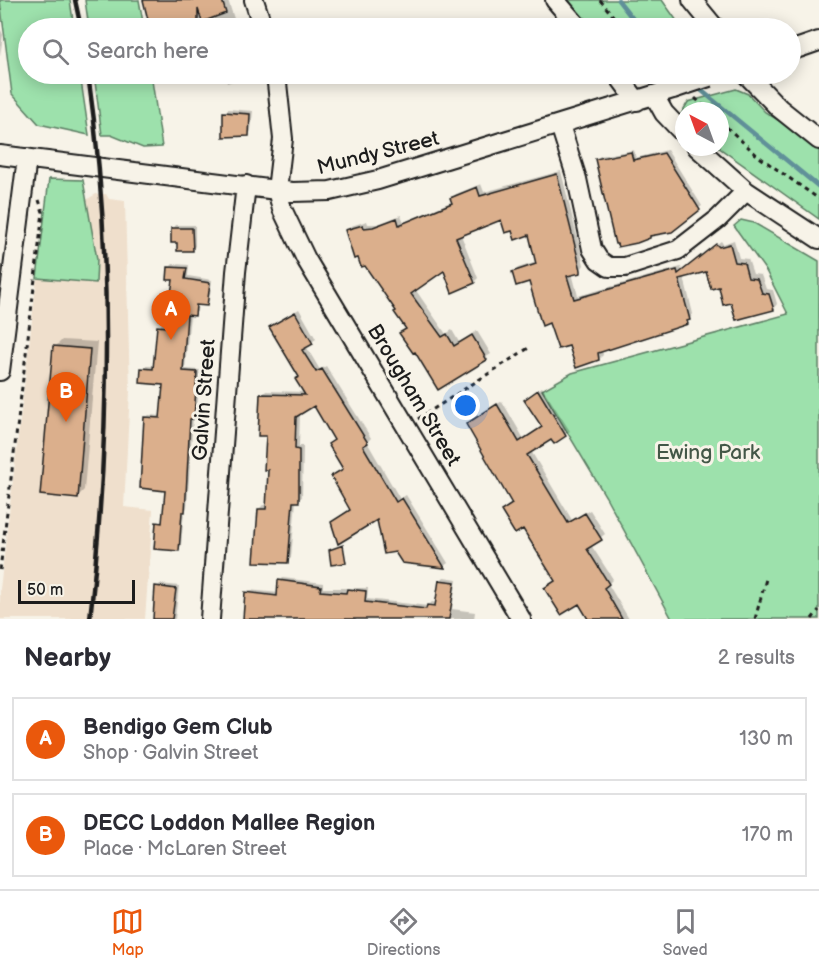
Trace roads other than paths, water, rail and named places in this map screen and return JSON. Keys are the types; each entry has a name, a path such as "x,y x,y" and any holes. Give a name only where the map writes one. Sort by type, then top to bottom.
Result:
{"street":[{"path":"254,0 260,18"},
{"path":"555,0 570,18"},
{"path":"692,0 707,18"},
{"path":"801,47 819,41"},
{"path":"277,84 283,139 277,190"},
{"path":"629,84 675,125"},
{"name":"Mundy Street","path":"0,155 277,190 310,192 349,187 560,125 688,84"},
{"path":"756,84 779,108 819,140"},
{"path":"560,125 578,179 592,249 599,260 609,267 625,267 678,250 718,219 746,191"},
{"path":"707,156 746,191 819,239"},
{"path":"0,371 27,158"},
{"name":"Galvin Street","path":"210,619 236,272 246,185"},
{"name":"Brougham Street","path":"277,190 282,210 306,259 521,619"}],"waterway":[{"path":"618,0 632,18"},
{"path":"696,86 819,187"}],"railway":[{"path":"75,0 79,18"},
{"path":"89,84 102,210 106,346 102,483 90,619"}],"place":[{"name":"Bendigo Gem Club","path":"171,340"},
{"name":"DECC Loddon Mallee Region","path":"66,422"}],"park label":[{"name":"Ewing Park","path":"708,452"}]}
